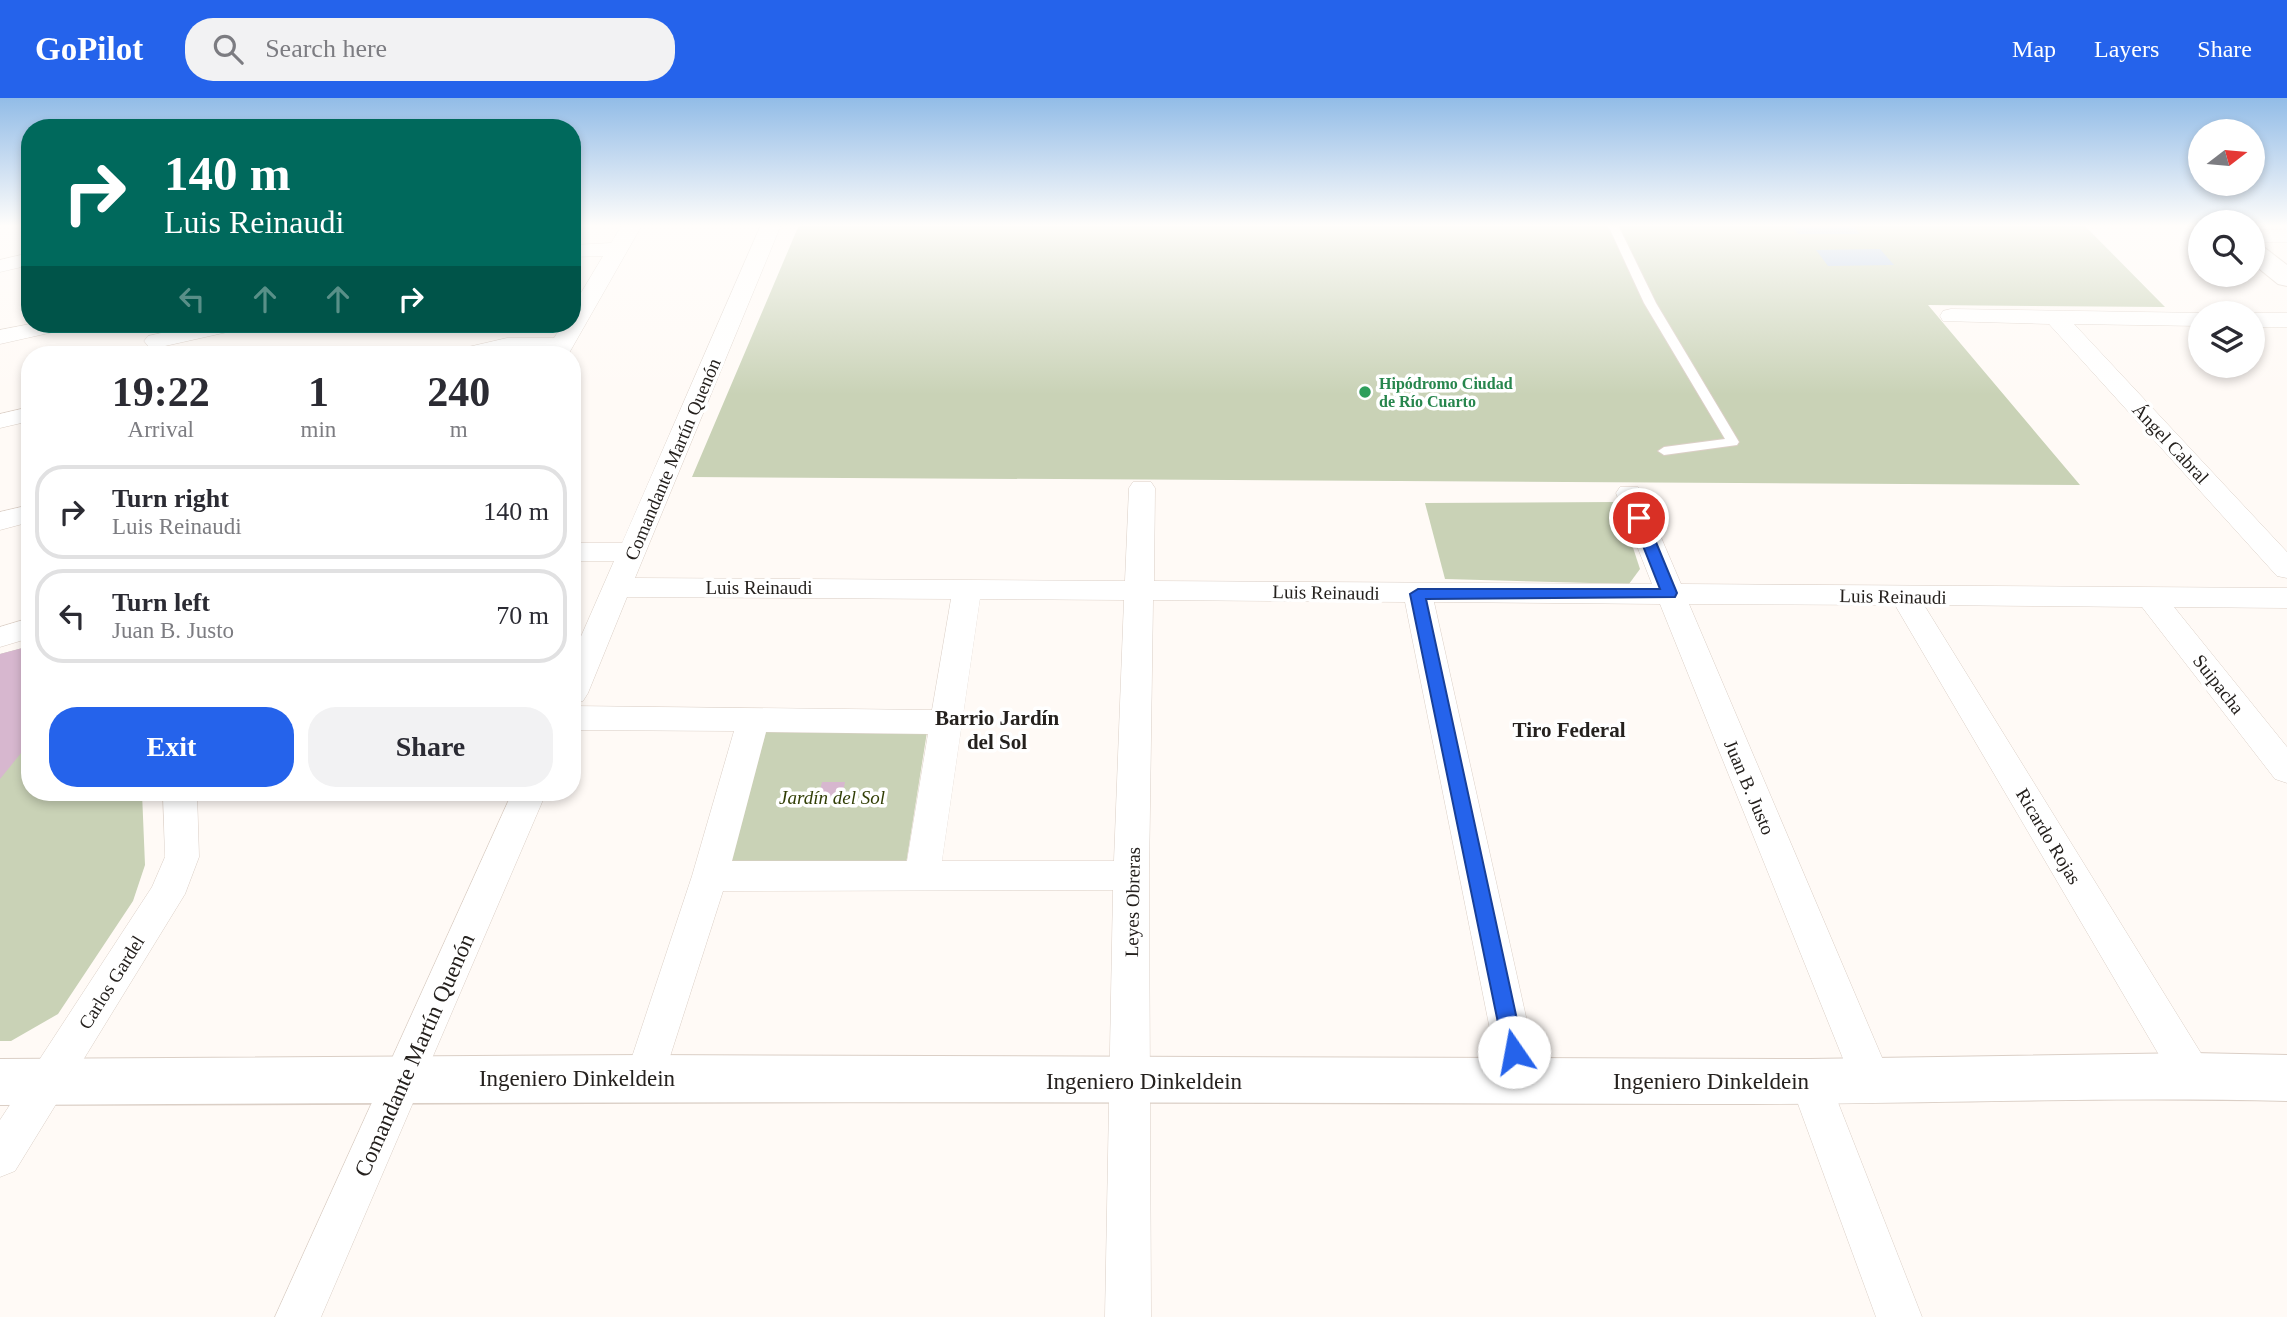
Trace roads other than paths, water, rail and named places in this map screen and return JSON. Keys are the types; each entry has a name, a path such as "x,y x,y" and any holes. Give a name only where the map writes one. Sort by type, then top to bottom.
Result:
{"main road":[{"name":"Ingeniero Dinkeldein","path":"0,1082 645,1078 1810,1082 2193,1076 2287,1078"}],"street":[{"path":"581,312 599,282"},
{"name":"Comandante Martín Quenón","path":"581,672 747,282"},
{"path":"1951,316 2188,319"},
{"name":"Ángel Cabral","path":"2056,318 2287,569"},
{"path":"2265,320 2287,320"},
{"path":"0,337 21,332"},
{"path":"155,340 189,333"},
{"path":"0,421 21,416"},
{"name":"Leyes Obreras","path":"1128,1317 1131,875 1142,488"},
{"name":"Juan B. Justo","path":"1629,493 1872,1081"},
{"path":"0,521 21,515"},
{"path":"581,552 633,552"},
{"name":"Luis Reinaudi","path":"617,587 1140,588 1418,594 1670,593 2287,598"},
{"path":"922,876 967,588"},
{"path":"1418,594 1520,1080"},
{"name":"Ricardo Rojas","path":"1904,596 2193,1076"},
{"name":"Suipacha","path":"2151,598 2287,769"},
{"path":"0,636 21,630"},
{"path":"581,718 944,722"},
{"path":"645,1078 710,876 753,721"},
{"name":"Carlos Gardel","path":"0,1157 167,894 182,857 185,801"},
{"name":"Comandante Martín Quenón","path":"298,1317 526,801"},
{"path":"710,876 1131,875"},
{"path":"1810,1082 1899,1317"}],"lane":[{"path":"1640,282 1733,442 1664,452"}],"place":[{"name":"Hipódromo Ciudad de Río Cuarto","path":"1365,392"}],"district":[{"name":"Barrio Jardín del Sol","path":"997,730"},
{"name":"Tiro Federal","path":"1569,730"}],"park label":[{"name":"Jardín del Sol","path":"832,797"}]}
